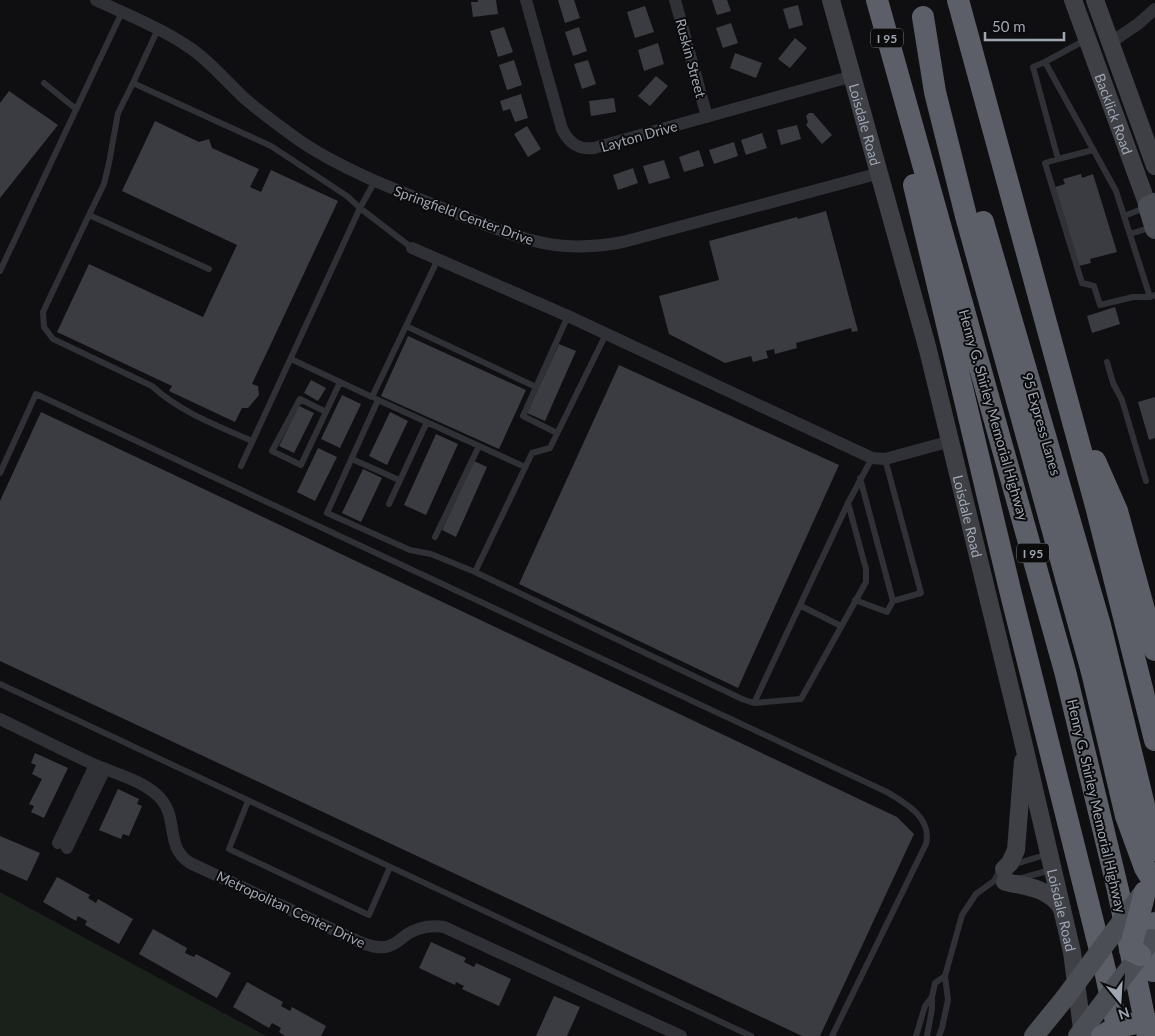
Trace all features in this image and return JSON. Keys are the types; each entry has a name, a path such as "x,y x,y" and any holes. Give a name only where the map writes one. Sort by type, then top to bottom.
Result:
{"highway":[{"name":"Henry G. Shirley Memorial Highway","path":"877,0 1065,671 1118,890 1148,1036"},
{"path":"958,0 1069,404 1155,740"},
{"path":"920,9 937,102 966,216 1092,672 1122,800 1151,875 1149,950 1124,977"},
{"name":"95 Express Lanes","path":"920,9 1100,625 1151,875"},
{"path":"898,76 914,188 1119,1036"},
{"path":"1069,404 1117,511 1155,650"},
{"path":"1122,800 1130,812 1140,818 1155,820"},
{"path":"1104,945 1149,950"},
{"path":"1102,1036 1115,1028 1131,1024 1155,1024"}],"main road":[{"name":"Loisdale Road","path":"831,0 922,327 951,441 1072,952 1083,1036"},
{"name":"Backlick Road","path":"1073,0 1151,205 1155,227"},
{"name":"Backlick Road","path":"1095,0 1155,166"},
{"path":"1021,733 1023,759 1018,807 1017,843 1014,856 1001,877 1050,895 1058,902 1062,910"},
{"path":"1034,1036 1104,945 1151,875"},
{"path":"1078,1036 1124,977"}],"street":[{"name":"Springfield Center Drive","path":"96,0 185,44 206,60 243,96 301,142 334,162 375,181 509,234 537,242 581,247 623,242 880,173"},
{"name":"Layton Drive","path":"526,0 562,129 566,137 575,146 581,148 594,148 853,76"},
{"name":"Ruskin Street","path":"675,0 708,117"},
{"path":"1110,43 1138,24 1155,9"},
{"path":"412,248 568,316 879,458 951,441"},
{"name":"Metropolitan Center Drive","path":"0,719 148,788 161,799 171,817 176,846 181,856 186,860 362,943 384,947 421,928 444,927 682,1036"},
{"path":"62,846 100,767"}],"lane":[{"path":"0,271 122,12"},
{"path":"158,29 118,113 110,163 104,184 43,312 44,327 53,339 152,386 162,396 198,416 252,441"},
{"path":"1058,159 1033,67 1087,38"},
{"path":"1045,62 1116,191 1152,296 1133,297 1100,305 1094,286 1082,283 1045,163 1093,150"},
{"path":"44,84 76,109"},
{"path":"132,84 271,146 347,196 412,248"},
{"path":"241,466 360,208 375,181"},
{"path":"1124,216 1151,205"},
{"path":"89,215 209,269"},
{"path":"1130,234 1155,227"},
{"path":"438,259 406,326 352,459 327,513 410,550 431,554 474,572 754,703 801,699 866,582 866,570 848,503"},
{"path":"557,433 522,416 568,316"},
{"path":"406,326 536,387"},
{"path":"474,572 532,453 550,448 606,334"},
{"path":"290,359 525,467"},
{"path":"1107,362 1122,400 1146,481"},
{"path":"326,412 300,399 272,451 301,465 326,412 340,382"},
{"path":"0,473 36,394 878,788 905,803 924,823 928,834 926,844 832,1036"},
{"path":"389,504 426,422"},
{"path":"435,537 479,446"},
{"path":"754,703 860,478 879,458 921,593 893,601"},
{"path":"352,459 400,480"},
{"path":"855,600 887,612 893,601 860,478"},
{"path":"800,606 841,626"},
{"path":"0,684 751,1036"},
{"path":"248,801 229,849 370,915 390,867"},
{"path":"939,1036 948,1000 945,976 962,915 976,894 1018,863 1051,862"},
{"path":"1001,877 1051,862"},
{"path":"927,1036 935,983 945,976"},
{"path":"916,1036 925,1006 932,997"}],"shaded area":[{"path":"0,892 266,1036 0,1036"}],"building":[{"path":"478,0 496,0 498,14 473,17 471,2 478,2"},
{"path":"558,0 574,0 580,18 565,23"},
{"path":"712,0 727,0 731,11 717,15"},
{"path":"798,5 803,25 789,29 783,9"},
{"path":"645,6 654,32 635,38 627,12"},
{"path":"731,23 738,43 723,48 716,28"},
{"path":"504,27 513,52 498,57 490,31"},
{"path":"579,27 587,51 573,56 565,32"},
{"path":"795,38 807,48 790,68 778,59"},
{"path":"658,43 664,64 644,71 638,50"},
{"path":"735,53 762,63 756,78 730,68"},
{"path":"514,60 522,85 507,90 499,65"},
{"path":"588,60 596,84 582,89 574,64"},
{"path":"656,76 668,86 650,106 638,96"},
{"path":"9,91 58,125 0,198 0,103"},
{"path":"521,94 528,118 515,122 510,109 503,111 500,101"},
{"path":"614,98 616,112 591,116 589,101"},
{"path":"809,113 813,113 832,135 822,144 806,125 808,122 806,116"},
{"path":"155,121 199,142 209,139 212,148 259,169 250,187 261,192 271,170 338,201 252,384 258,386 259,395 248,408 242,408 235,422 169,391 172,386 57,332 89,264 203,317 237,245 122,191"},
{"path":"797,125 801,139 781,145 777,130"},
{"path":"527,126 541,149 528,157 514,134"},
{"path":"762,133 767,148 746,155 741,140"},
{"path":"734,142 738,156 714,164 709,150"},
{"path":"699,150 704,166 684,172 679,157"},
{"path":"664,160 670,178 649,184 643,166"},
{"path":"633,168 638,183 618,190 613,175"},
{"path":"1081,174 1082,178 1093,174 1117,252 1090,259 1091,263 1079,266 1055,187 1065,184 1063,179"},
{"path":"826,211 858,331 852,332 851,328 796,343 797,348 775,354 774,349 766,351 768,358 753,362 751,356 725,363 669,334 659,296 719,280 709,241"},
{"path":"1115,307 1120,324 1092,333 1087,316"},
{"path":"408,336 526,390 499,449 381,396"},
{"path":"559,344 576,351 545,421 527,413"},
{"path":"619,365 839,465 738,688 519,584"},
{"path":"311,380 326,388 318,401 304,393"},
{"path":"342,395 361,404 340,448 321,439"},
{"path":"1155,397 1155,438 1149,440 1138,402"},
{"path":"299,406 314,413 294,453 279,446"},
{"path":"41,412 897,817 914,834 820,1036 802,1036 0,661 0,501"},
{"path":"390,412 408,421 387,465 369,456"},
{"path":"436,434 458,444 426,515 404,505"},
{"path":"318,448 337,457 315,501 297,492"},
{"path":"474,461 487,467 456,537 442,530"},
{"path":"363,469 382,478 361,522 342,513"},
{"path":"35,753 68,768 44,818 31,812 34,806 29,804 42,779 32,774 36,765 31,763"},
{"path":"118,789 139,799 137,804 142,806 129,836 123,834 121,839 99,830"},
{"path":"0,836 40,853 27,881 0,869"},
{"path":"57,877 90,895 88,898 96,903 98,899 133,919 119,944 85,925 87,921 78,916 76,921 43,902"},
{"path":"153,929 187,948 185,953 194,957 196,954 231,973 217,998 139,954"},
{"path":"431,942 466,958 464,962 474,967 476,963 511,979 499,1006 462,989 464,986 456,982 455,985 419,968"},
{"path":"247,982 283,1002 281,1006 290,1011 292,1007 326,1026 321,1036 285,1036 279,1032 281,1028 272,1023 269,1028 233,1007"},
{"path":"554,996 580,1007 567,1036 536,1036"}]}
